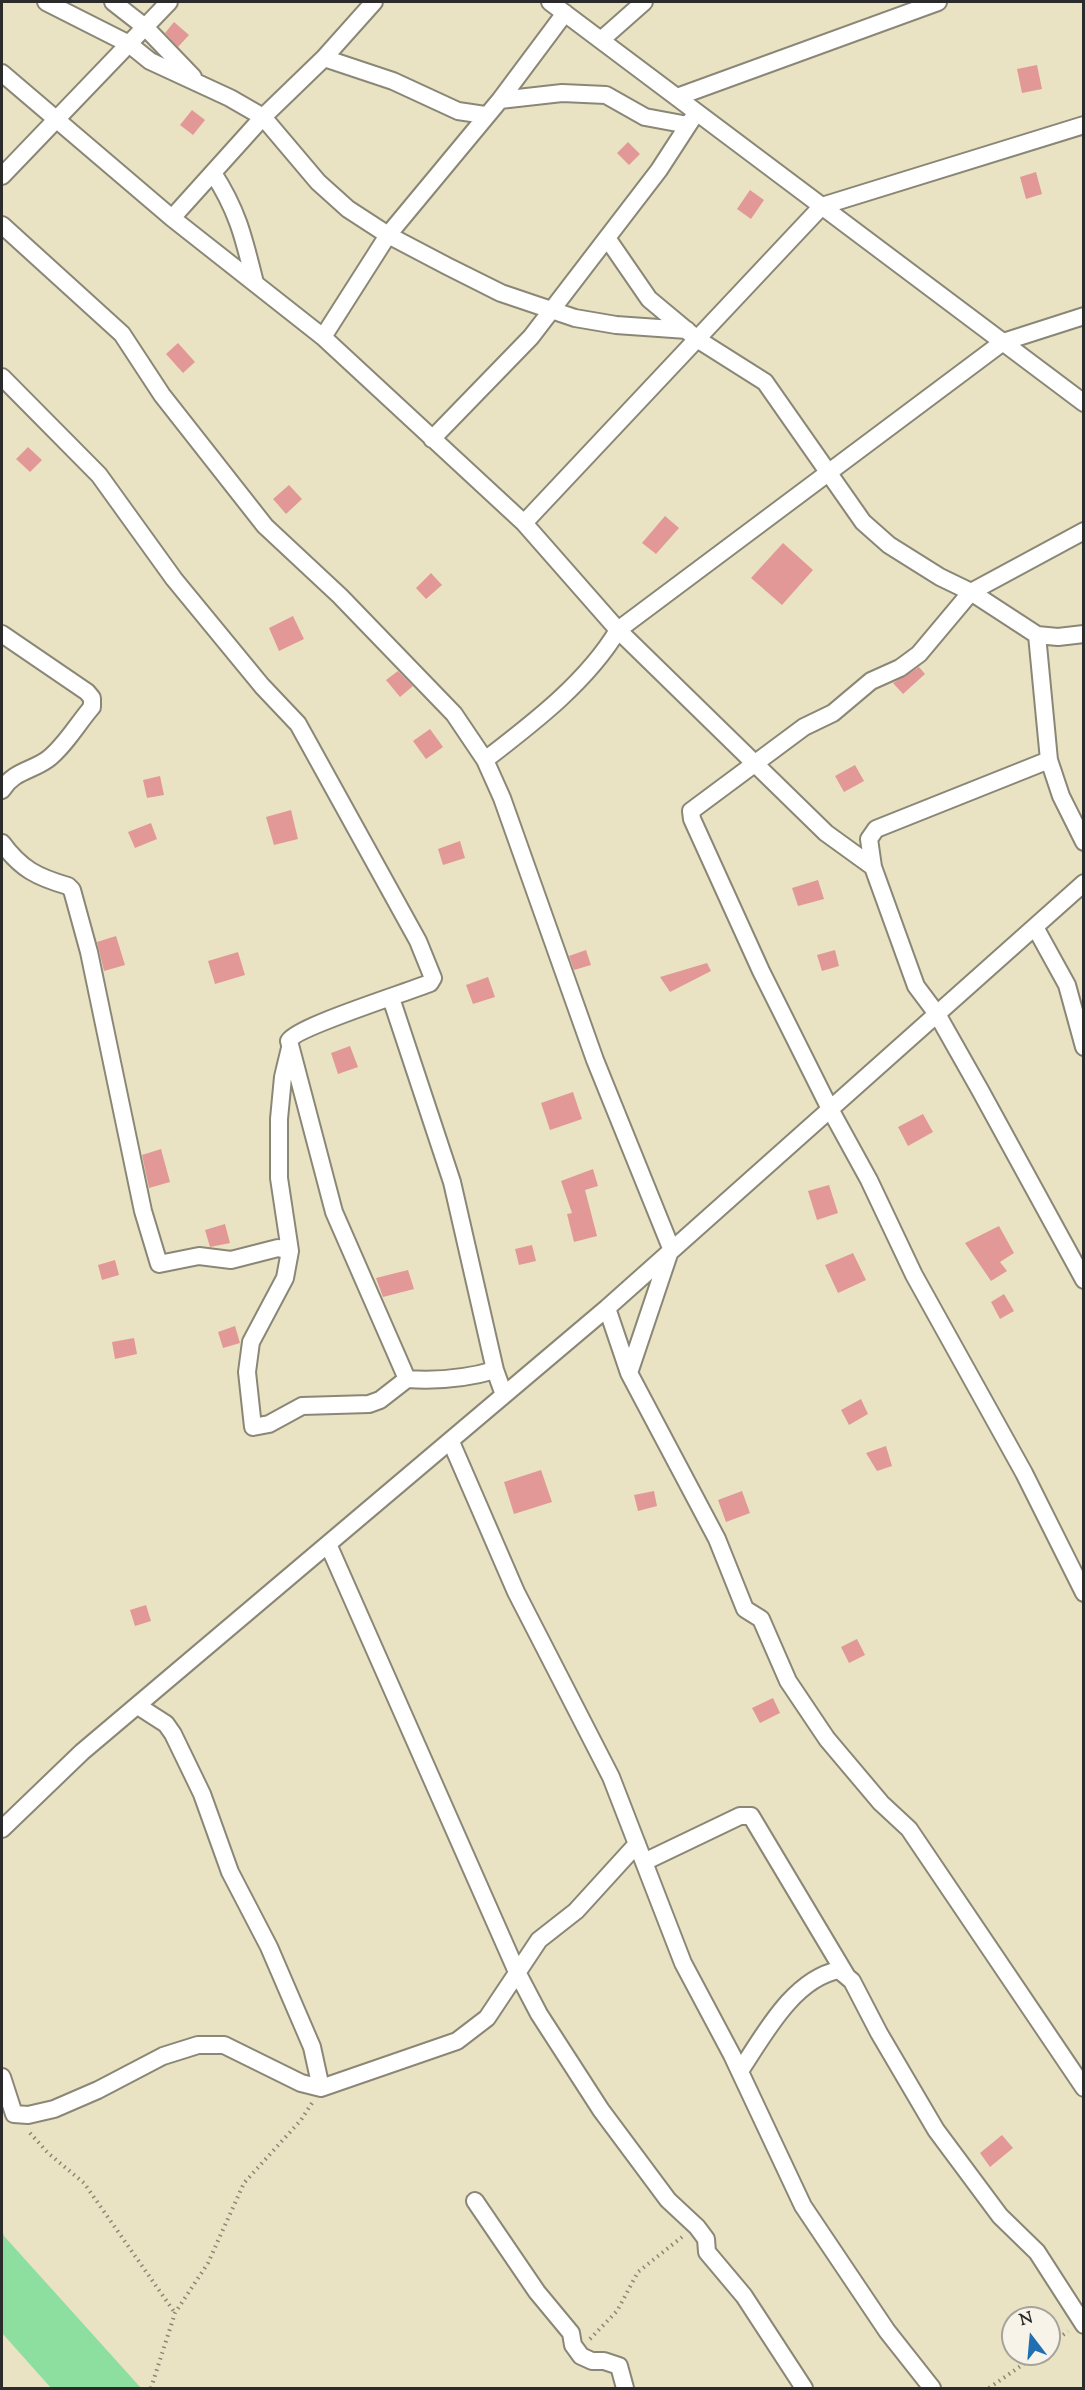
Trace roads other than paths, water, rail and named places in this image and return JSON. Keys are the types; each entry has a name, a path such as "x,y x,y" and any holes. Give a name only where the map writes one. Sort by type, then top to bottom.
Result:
{"street":[{"path":"46,2 129,44 150,61 263,117 318,182 348,209 388,235 501,293 550,310 595,322 692,335"},
{"path":"114,2 145,27 200,84"},
{"path":"2,176 169,2"},
{"path":"172,218 263,117 324,58 374,2"},
{"path":"550,2 677,97 692,119 822,206 1083,403"},
{"path":"602,40 644,2"},
{"path":"677,97 938,2"},
{"path":"323,337 388,235 500,100 565,13"},
{"path":"324,58 393,81 458,111 485,116"},
{"path":"2,73 172,218 323,337 524,523 618,630 826,833 873,867"},
{"path":"500,100 574,93 606,95 645,117 692,119"},
{"path":"432,439 531,337 659,170 692,119"},
{"path":"524,523 692,335 822,206 1083,125"},
{"path":"213,173 231,200 239,221 255,283"},
{"path":"2,225 122,334 162,395 265,526 340,596 454,714 485,760 502,798 595,1060 671,1248 629,1373"},
{"path":"608,238 649,299 692,335 765,382 814,448 828,475 863,522 889,545 940,577 971,592 1037,635 1058,638 1083,634"},
{"path":"485,760 545,712 608,648 618,630 1003,342 1083,316"},
{"path":"2,376 99,475 174,579 262,686 298,724 368,846 418,941 433,978 430,983 318,1024 292,1036 289,1041 334,1212 407,1379"},
{"path":"1083,531 971,592 919,654 900,668 871,681 833,713 804,727 756,764 695,805 691,811 692,819 761,971 830,1109 869,1180 914,1275 1079,1573 1083,1593"},
{"path":"2,634 87,692 92,698 92,706 50,757 35,767 20,772 2,790"},
{"path":"1037,635 1049,760 1061,796 1083,842"},
{"path":"1049,760 876,829 869,839 873,867 916,986 937,1014 1083,1280"},
{"path":"2,843 16,862 29,872 68,886 72,891 91,963 143,1210 159,1264 199,1256 231,1260 278,1248 290,1251"},
{"path":"2,1829 82,1752 607,1308 671,1248 1083,883"},
{"path":"1035,927 1067,985 1083,1047"},
{"path":"391,998 452,1182 495,1370 504,1395"},
{"path":"291,1048 283,1077 279,1119 279,1178 290,1251 285,1278 251,1342 247,1372 253,1427 270,1424 302,1406 369,1404 380,1400 407,1379 436,1381 473,1377 495,1370"},
{"path":"607,1308 629,1373 717,1539 745,1609 761,1618 788,1681 838,1752 892,1816 909,1829 1083,2088"},
{"path":"451,1442 492,1542 602,1758 683,1963 740,2071 803,2206 894,2340 932,2388"},
{"path":"328,1544 517,1972 539,2014 601,2110 668,2200 697,2227 706,2239 706,2252 744,2296 804,2388"},
{"path":"138,1706 166,1724 202,1794 230,1872 269,1947 312,2047 321,2088"},
{"path":"644,1862 740,1816 751,1816 846,1975"},
{"path":"2,2077 14,2114 28,2115 54,2109 98,2090 163,2056 198,2045 224,2044 301,2083 321,2088 457,2041 487,2018 513,1983 517,1972 539,1940 576,1911 637,1844"},
{"path":"740,2071 767,2030 794,1998 824,1974 839,1970 846,1975 852,1981 879,2033 936,2130 1000,2216 1037,2252 1082,2323"},
{"path":"475,2201 537,2292 571,2333 573,2345 581,2356 592,2361 604,2361 619,2366 625,2388"}]}
